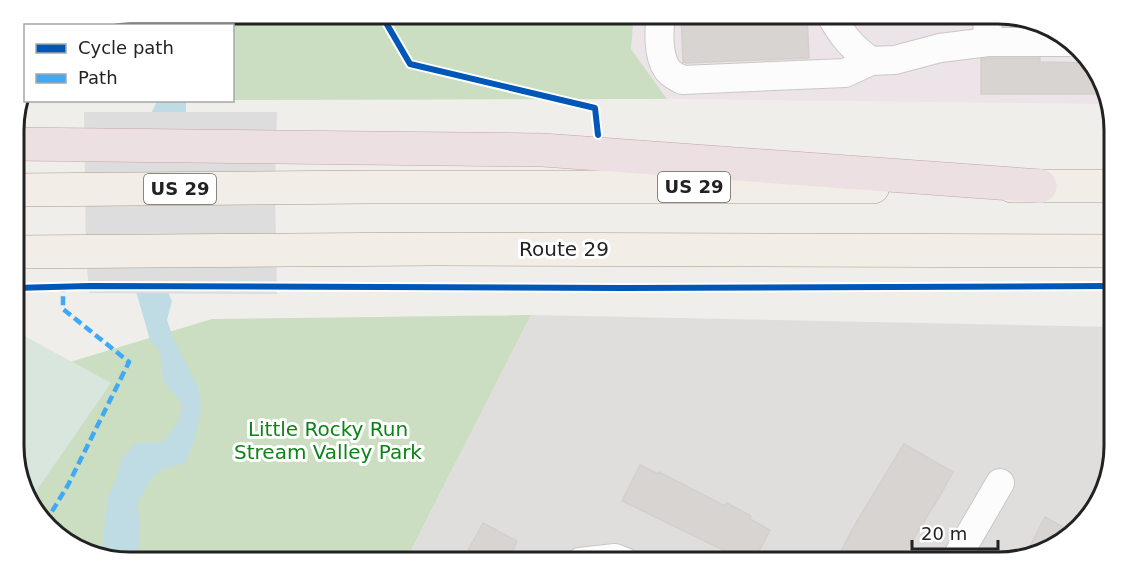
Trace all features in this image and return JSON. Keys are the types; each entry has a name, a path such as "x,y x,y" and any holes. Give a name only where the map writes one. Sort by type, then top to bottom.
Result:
{"highway":[{"path":"24,144 543,150 1040,186"}],"main road":[{"name":"US 29","path":"24,190 1104,186"},
{"name":"Route 29","path":"24,252 434,249 1104,251"}],"street":[{"path":"660,24 661,56 667,71 682,80 845,73 871,61 895,60 940,48 988,42 1057,42"},
{"path":"836,24 856,51 871,61"},
{"path":"987,24 988,42"},
{"path":"960,552 1000,483"}],"shaded area":[{"path":"633,24 1012,25 1039,32 1063,46 1082,65 1090,77 1100,104 667,99 631,49"},
{"path":"531,315 1104,327 1104,446 1096,487 1086,505 1068,526 1045,541 1032,546 1005,552 410,552"},
{"path":"24,336 111,383 35,493 26,467 24,446"}],"green space":[{"path":"234,24 633,24 631,49 667,99 234,100"},
{"name":"Little Rocky Run Stream Valley Park","path":"531,315 410,552 130,552 102,548 71,534 50,516 42,505 26,467 24,376 212,319"}],"water":[{"path":"157,102 186,102 186,111 180,122 161,277 172,301 167,320 174,340 198,387 201,410 194,442 185,463 162,469 152,478 137,503 140,525 137,552 102,548 108,498 121,460 135,443 163,442 178,421 183,407 163,381 160,351 150,340 129,267 133,152"}],"pier":[{"path":"84,112 277,112 275,188 277,294 89,293 86,252"}],"building":[{"path":"681,24 807,24 809,58 683,62"},
{"path":"1040,58 1040,62 1080,63 1098,94 981,94 981,59"},
{"path":"904,444 953,472 905,552 840,552"},
{"path":"640,465 658,474 659,472 725,506 727,503 770,530 758,552 727,552 622,501"},
{"path":"1045,517 1065,528 1045,541 1030,547"},
{"path":"483,523 517,541 512,552 467,552"}],"marked path":[{"path":"50,515 68,485 129,362 63,309 63,286"}],"cycle path":[{"path":"387,24 410,64 595,108 598,135"},
{"path":"24,288 1104,286"}]}
